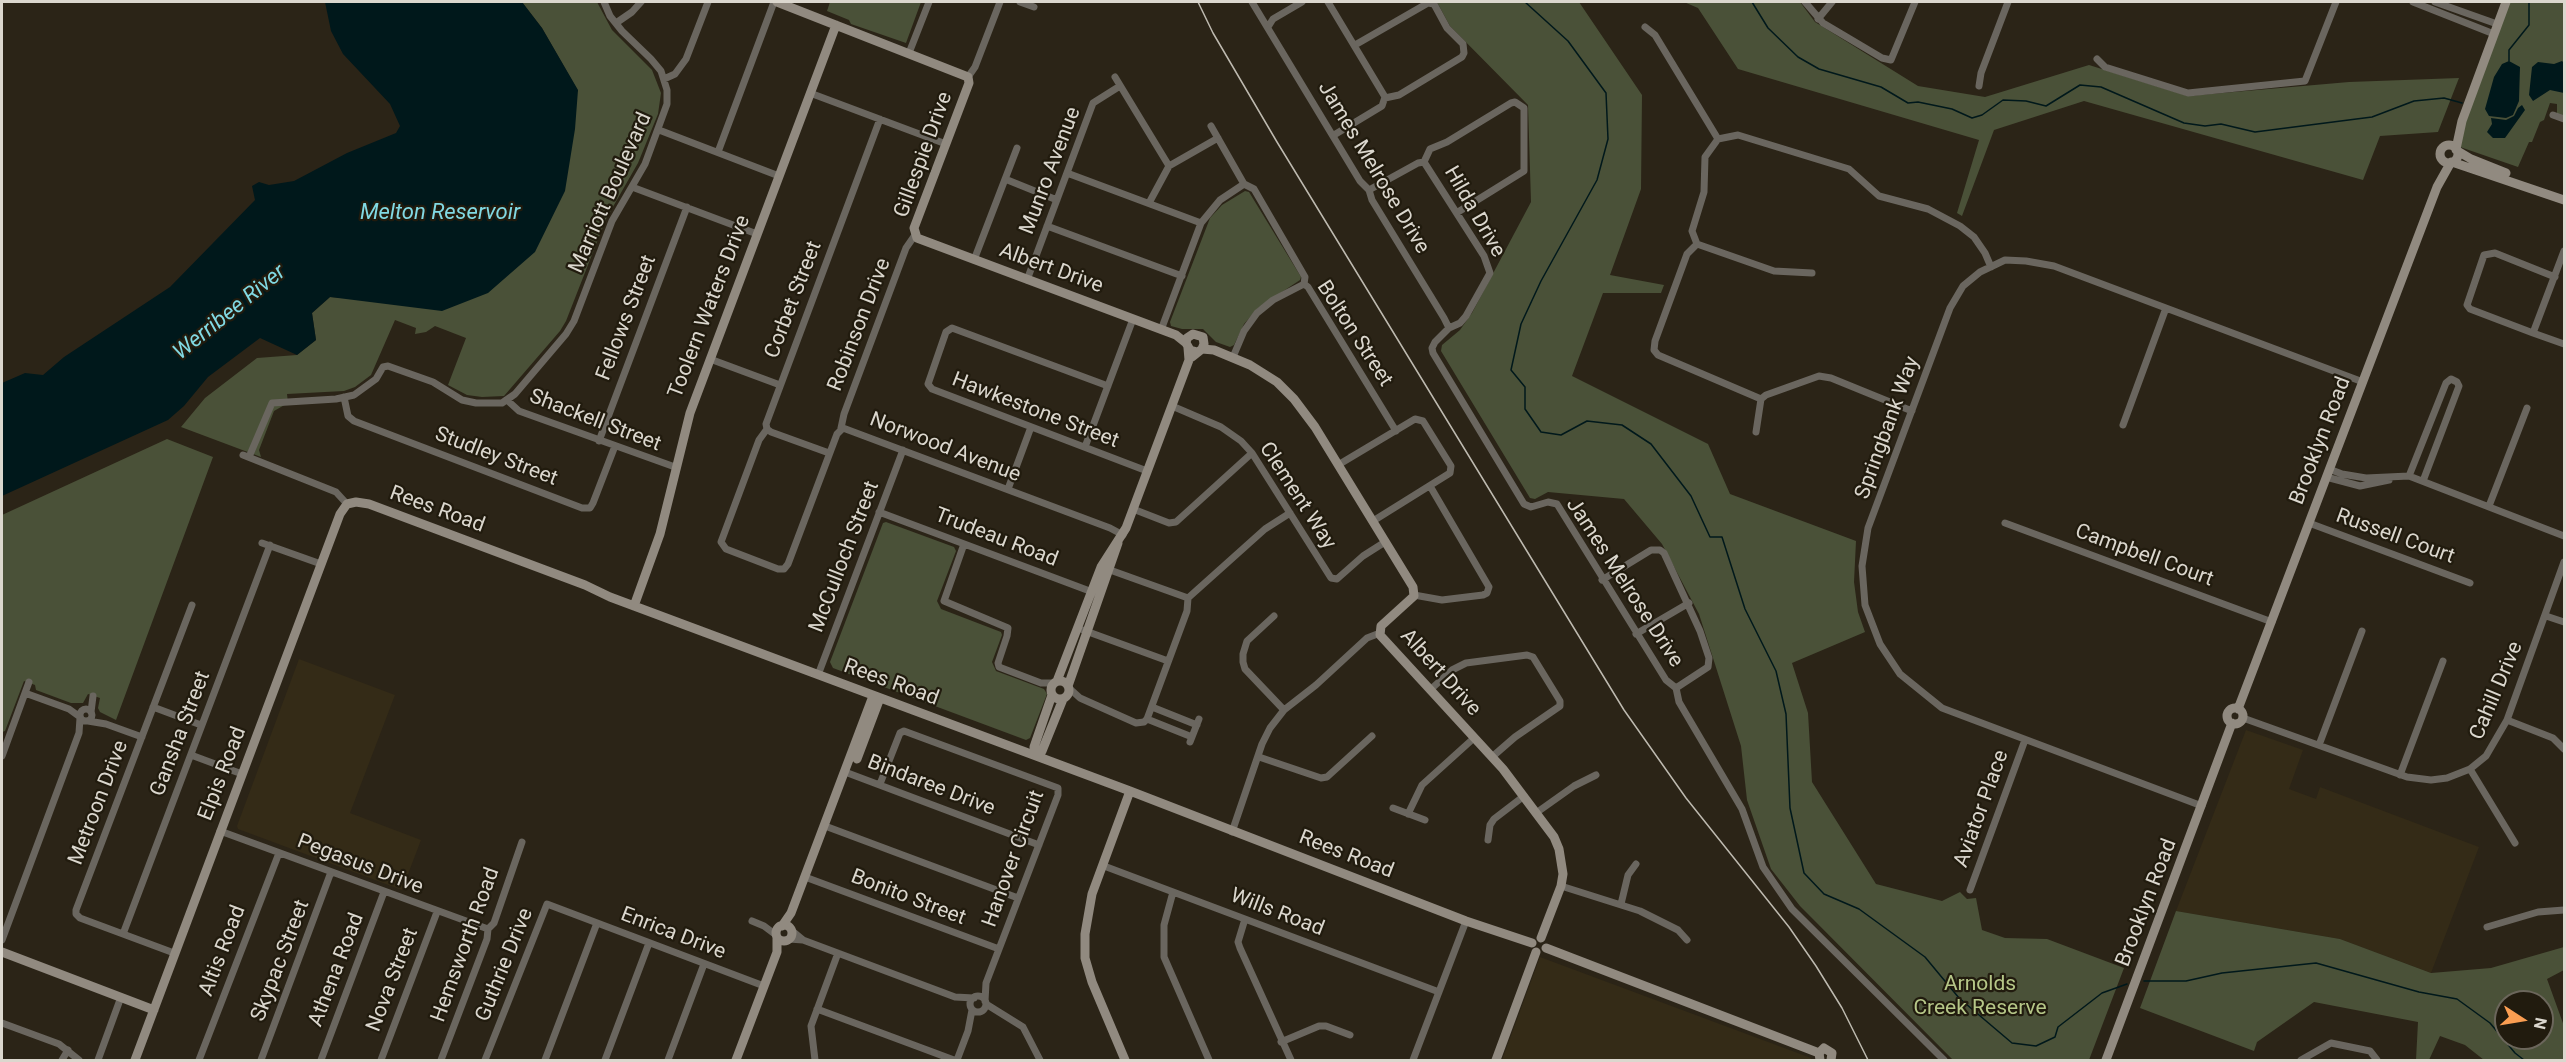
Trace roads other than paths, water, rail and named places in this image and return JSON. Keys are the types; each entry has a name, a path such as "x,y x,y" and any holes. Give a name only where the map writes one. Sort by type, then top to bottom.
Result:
{"street":[{"path":"604,2 616,23 655,63 664,79 675,74 686,59 708,2"},
{"path":"616,23 632,12 641,2"},
{"path":"718,153 776,2"},
{"name":"Gillespie Drive","path":"776,2 968,77 969,83 914,228 915,235"},
{"path":"909,53 929,2"},
{"path":"968,77 975,67 1000,2"},
{"path":"1020,2 1034,7"},
{"name":"James Melrose Drive","path":"1252,2 1360,180 1369,190 1372,200 1449,328 1432,348 1436,359 1524,504 1531,507 1548,502 1557,504 1636,634 1666,680 1676,688 1678,702 1742,809 1763,867 1786,902 1944,1060"},
{"path":"1268,27 1273,20 1302,2"},
{"path":"1328,2 1385,98"},
{"path":"1805,2 1818,19 1882,58 1891,60 1915,2"},
{"path":"1818,19 1832,2"},
{"path":"1979,86 1981,73 2008,2"},
{"path":"2097,60 2105,67 2188,93 2305,81 2336,2"},
{"path":"2413,2 2433,4 2496,29"},
{"name":"Brooklyn Road","path":"2456,150 2462,121 2506,2"},
{"path":"1355,45 1428,3 1434,4 1447,28 1462,44 1464,53 1461,57 1399,95 1385,98"},
{"name":"Toolern Waters Drive","path":"634,606 660,534 690,412 836,25"},
{"path":"1645,27 1656,35 1718,139"},
{"path":"1115,78 1169,166"},
{"name":"Marriott Boulevard","path":"507,400 572,326 610,226 645,164 659,130 667,104 664,79"},
{"name":"Munro Avenue","path":"1027,280 1094,103 1120,86"},
{"path":"810,93 946,144"},
{"path":"1334,135 1382,106 1385,98"},
{"path":"1424,162 1430,149 1447,142 1511,103 1515,102 1524,108 1524,171 1458,212"},
{"path":"2553,115 2565,119"},
{"name":"Corbet Street","path":"767,429 767,419 880,119"},
{"name":"Brooklyn Road","path":"2436,187 2441,153 2462,121"},
{"path":"1211,126 1244,184 1254,189 1305,277 1304,284"},
{"path":"659,130 779,176"},
{"path":"1812,273 1774,271 1697,244 1692,231 1704,192 1706,157 1718,139 1738,135 1849,169 1879,196 1928,210 1960,226 1974,237 1991,267"},
{"path":"1149,203 1169,166 1218,138"},
{"path":"2565,195 2471,159 2450,145 2441,153 2444,161 2565,200"},
{"path":"974,260 1017,148"},
{"path":"2451,162 2456,158 2456,150"},
{"name":"Hilda Drive","path":"1369,190 1418,163 1424,162 1484,256 1490,273 1466,316 1460,323 1449,328"},
{"name":"Brooklyn Road","path":"2240,713 2436,187 2451,162"},
{"path":"1067,173 1201,223"},
{"path":"1005,179 1057,200"},
{"path":"1163,325 1201,223 1220,200 1244,184"},
{"path":"632,187 757,234"},
{"name":"Fellows Street","path":"599,441 687,207"},
{"path":"1047,226 1182,276"},
{"name":"Albert Drive","path":"915,235 974,260 1133,319 1163,325 1193,348 1214,350 1233,357 1259,370 1286,390 1308,417 1414,589 1414,595 1381,626 1380,633 1492,757 1524,796 1559,849 1563,874 1561,886 1536,945 1496,1060"},
{"name":"Robinson Drive","path":"842,428 844,414 902,259 915,235"},
{"path":"1697,244 1686,254 1655,341 1654,350 1658,354 1761,399"},
{"path":"2533,333 2565,251"},
{"path":"2555,276 2495,254 2484,255 2467,305 2470,309 2565,344"},
{"name":"Springbank Way","path":"2202,806 1942,708 1900,674 1880,644 1867,610 1862,566 1868,528 1950,308 1963,286 1980,272 2005,260 2054,266 2363,382"},
{"name":"Bolton Street","path":"1233,357 1244,331 1257,313 1273,300 1304,284 1308,286 1396,430"},
{"path":"2123,425 2166,308"},
{"path":"1085,447 1133,319"},
{"name":"Hawkestone Street","path":"1108,386 949,328 928,381 929,388 1147,471"},
{"path":"1096,593 1110,570 1193,348"},
{"path":"710,359 780,385"},
{"path":"347,504 336,492 246,456 272,403 344,397 360,392 388,366 433,382 462,400 481,404 502,403 507,400"},
{"path":"1756,432 1761,399 1766,395 1819,376 1831,378 1912,411"},
{"path":"2409,476 2446,382 2451,379 2459,386 2423,481"},
{"name":"Studley Street","path":"344,397 348,416 354,421 582,508 590,508 593,503 615,447"},
{"name":"Shackell Street","path":"507,400 519,411 675,467"},
{"name":"Clement Way","path":"1172,406 1221,427 1241,441 1252,453 1333,579 1337,579 1362,556 1385,542"},
{"path":"2489,506 2527,408"},
{"path":"1338,465 1415,419 1421,419 1451,466 1449,475 1373,521"},
{"path":"2432,420 2444,425"},
{"path":"1008,489 1031,427"},
{"name":"Norwood Avenue","path":"767,429 759,440 722,538 722,545 726,549 778,569 786,567 829,453 842,428 1110,528 1121,538"},
{"path":"767,429 829,453"},
{"name":"McCulloch Street","path":"818,675 903,450"},
{"path":"1133,509 1169,522 1176,522 1252,453"},
{"path":"2328,473 2369,485 2409,476 2565,536"},
{"path":"1414,595 1442,600 1483,595 1490,587 1430,486"},
{"name":"Rees Road","path":"347,504 356,502 369,504 585,585 634,606 1130,791 1466,921 1536,945"},
{"name":"Elpis Road","path":"135,1060 340,514 347,504"},
{"name":"Trudeau Road","path":"879,512 1096,593"},
{"path":"1053,688 1063,681 1080,698 1136,723 1147,719 1187,611 1188,598 1265,530 1290,513"},
{"name":"Campbell Court","path":"2005,523 2272,622"},
{"name":"Russell Court","path":"2309,523 2470,583"},
{"path":"1083,629 1053,688 1034,747 1036,756 1042,751 1064,699 1083,629 1106,559 1121,538"},
{"path":"262,543 321,564"},
{"path":"964,544 944,601 1008,628 998,665 1053,688"},
{"name":"Gansha Street","path":"123,934 270,545"},
{"path":"1602,580 1651,550 1660,550 1664,553 1689,603 1709,663 1708,667 1676,688"},
{"name":"Cahill Drive","path":"2240,713 2400,775 2431,780 2447,778 2470,769 2486,756 2507,720 2565,562"},
{"path":"1110,570 1188,598"},
{"path":"1636,634 1689,603"},
{"name":"Metroon Drive","path":"174,953 80,918 76,910 192,604"},
{"path":"1274,616 1247,642 1243,662 1245,669 1284,710"},
{"path":"2546,616 2565,622"},
{"path":"1083,629 1168,661"},
{"path":"2319,745 2362,631"},
{"path":"1232,832 1265,736 1284,710 1316,685 1367,638 1380,633"},
{"path":"1430,690 1452,670 1466,663 1527,655 1533,657 1560,701 1560,706 1515,737 1492,757"},
{"path":"2400,775 2443,661"},
{"path":"2,756 4,740 29,682"},
{"path":"1053,688 1056,699 1080,698"},
{"path":"25,693 142,736"},
{"path":"2,940 93,697"},
{"path":"736,1060 845,775 856,760 877,697"},
{"path":"153,707 201,725"},
{"path":"1147,719 1191,739 1198,722 1152,707"},
{"path":"2231,709 2240,713 2237,723 2232,723 2228,720 2228,713 2231,709"},
{"path":"2507,720 2553,738 2565,749"},
{"name":"Brooklyn Road","path":"2106,1060 2232,723"},
{"name":"Hanover Circuit","path":"880,784 900,733 904,731 1058,788 1058,795 986,983"},
{"path":"1258,757 1321,778 1327,777 1372,736"},
{"path":"1408,814 1422,785 1474,738"},
{"name":"Aviator Place","path":"1970,890 2025,740"},
{"path":"190,755 242,774"},
{"path":"2470,769 2515,843"},
{"name":"Bindaree Drive","path":"845,775 880,784 1039,845"},
{"path":"1536,813 1574,786 1596,775"},
{"path":"1125,1060 1092,982 1085,958 1087,913 1130,791"},
{"path":"1488,840 1490,825 1494,819 1524,796"},
{"path":"1393,808 1425,820"},
{"path":"825,826 1018,898"},
{"name":"Pegasus Drive","path":"220,831 488,929"},
{"name":"Hemsworth Road","path":"441,1060 487,939 488,929 494,923 522,842"},
{"name":"Altis Road","path":"199,1060 279,852"},
{"path":"1621,904 1628,875 1636,864"},
{"name":"Wills Road","path":"1104,866 1439,992"},
{"name":"Skypac Street","path":"261,1060 332,872"},
{"name":"Bonito Street","path":"805,877 999,949"},
{"path":"1561,886 1621,904 1678,930 1687,940"},
{"name":"Athena Road","path":"321,1060 384,892"},
{"path":"1173,892 1162,936 1164,957 1209,1060"},
{"name":"Guthrie Drive","path":"485,1060 547,904 570,913"},
{"path":"2487,927 2538,912 2565,910"},
{"name":"Nova Street","path":"381,1060 437,912"},
{"name":"Enrica Drive","path":"570,913 764,986"},
{"path":"1245,919 1238,942 1291,1060"},
{"path":"752,921 955,997 972,1009 983,1007 1005,1016 1023,1027 1040,1060"},
{"path":"1413,1060 1466,921"},
{"path":"545,1060 597,923"},
{"path":"605,1060 650,943"},
{"path":"1536,945 1543,952 1546,948 1819,1057 1827,1048 1834,1060"},
{"path":"2,952 154,1010"},
{"path":"815,1060 810,1031 838,953"},
{"path":"668,1060 704,964"},
{"path":"817,1009 955,1060 968,1031 983,1007 986,983"},
{"path":"968,1031 972,1009 970,1002 986,983"},
{"path":"98,1060 122,997"},
{"path":"955,997 980,997 983,1007"},
{"path":"2,1023 68,1050 79,1060"},
{"path":"1281,1042 1319,1026 1326,1026 1350,1035"},
{"path":"2301,1060 2331,1043 2370,1051 2377,1060"},
{"path":"62,1060 68,1050"}],"water":[{"name":"Melton Reservoir","path":"325,2 522,2 542,28 578,90 575,129 565,191 535,252 488,293 442,311 330,297 312,313 316,340 297,355 260,338 208,377 184,406 168,420 2,496 2,383 25,373 43,375 64,357 170,287 255,200 252,186 259,182 269,185 294,181 347,153 396,133 400,126 390,104 343,54 331,31"},
{"path":"2509,61 2520,67 2519,101 2513,115 2506,118 2489,116 2485,109 2494,77 2502,64"},
{"path":"2562,61 2564,63 2564,93 2550,90 2533,101 2529,95 2532,67 2538,62 2554,64"},
{"path":"2522,105 2525,110 2505,138 2493,138 2487,132 2492,124 2491,118 2506,120 2514,116"}],"waterway":[{"path":"1525,2 1568,41 1606,93 1608,139 1597,180 1541,281 1521,324 1511,370 1525,387 1525,409 1541,432 1561,435 1587,421 1622,425 1651,444 1691,496 1710,537 1722,537 1745,609 1776,671 1786,714 1790,808 1804,873 1824,894 1859,909 1925,957 1959,998 2012,1043 2036,1046 2055,1037 2058,1027 2102,993 2127,984"},
{"path":"1752,2 1768,28 1798,57 1819,69 1881,87 1908,103 1918,102 1952,109 1972,118 1982,115 2003,100 2026,101 2046,106 2080,85 2101,87 2184,123 2205,126 2221,124 2255,132 2372,117 2414,101 2444,98 2462,103"},
{"path":"2509,61 2509,50 2529,25 2529,2"},
{"path":"2144,981 2186,981 2222,973 2316,963 2419,992 2457,999 2490,1023 2515,1053 2524,1060"}],"railway":[{"path":"1198,2 1213,33 1277,142 1624,710 1686,798 1789,927 1842,1008 1868,1060"}],"water label":[{"name":"Werribee River","path":"230,313"}],"park label":[{"name":"Arnolds Creek Reserve","path":"1980,997"}]}
